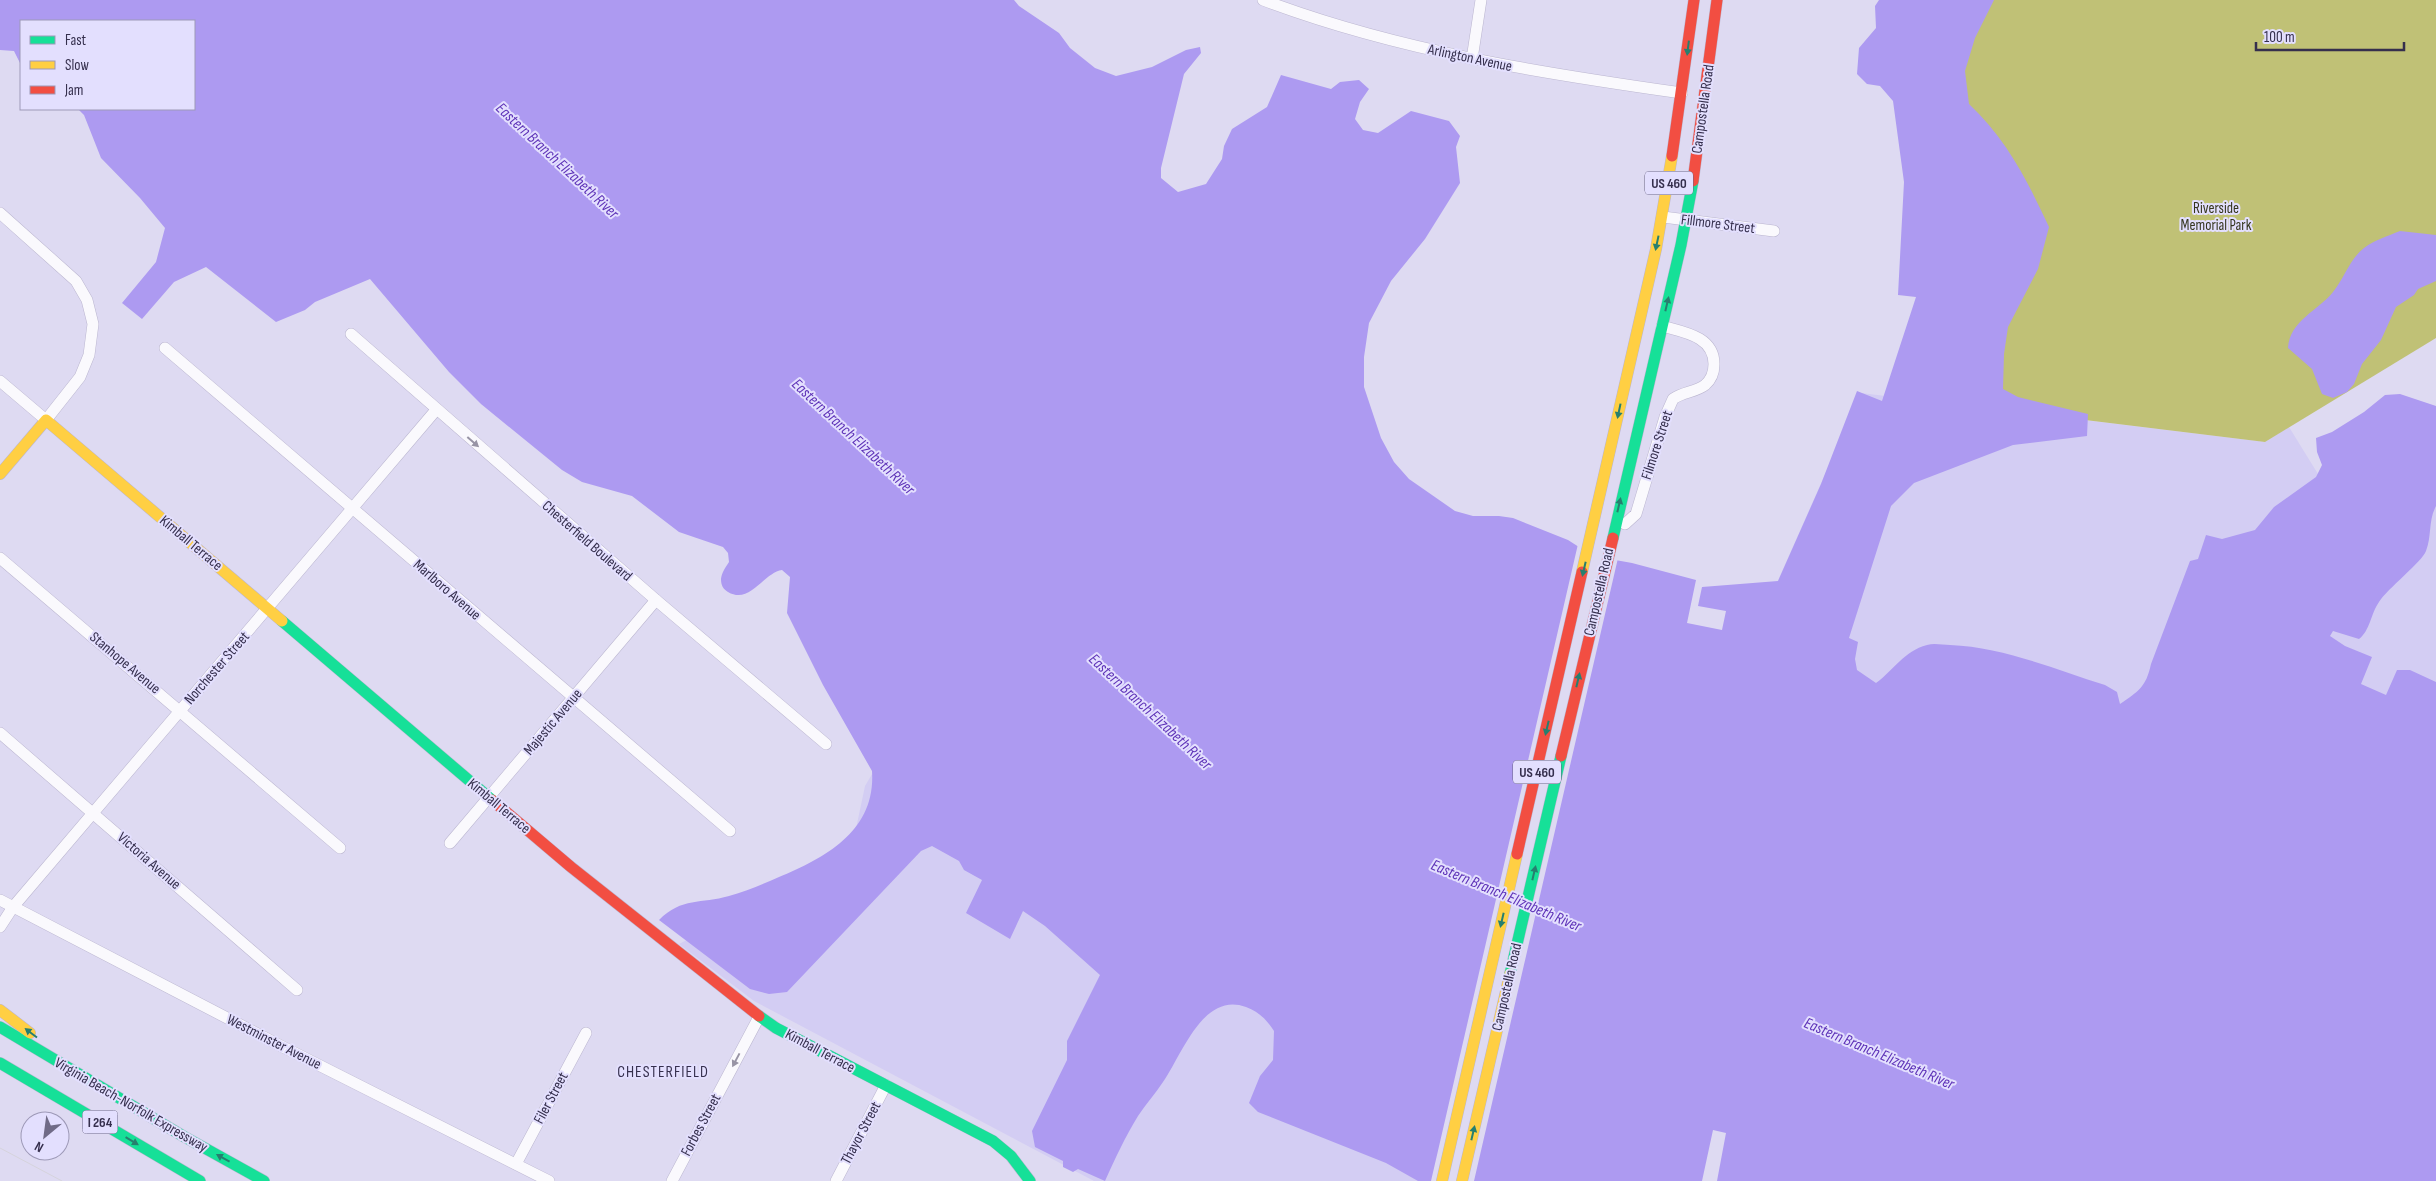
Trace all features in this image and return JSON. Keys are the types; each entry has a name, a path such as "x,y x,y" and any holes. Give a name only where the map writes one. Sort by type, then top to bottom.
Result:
{"main road":[{"name":"Campostella Road","path":"1442,1181 1663,217 1694,0"},
{"name":"Campostella Road","path":"1462,1181 1686,220 1700,135 1717,0"},
{"path":"0,474 46,420"},
{"name":"Kimball Terrace","path":"46,420 571,868 759,1017 993,1142 1011,1156 1030,1181"},
{"path":"0,1010 48,1046 81,1076"},
{"name":"Virginia Beach-Norfolk Expressway","path":"0,1027 81,1076 264,1181"},
{"name":"Virginia Beach-Norfolk Expressway","path":"0,1063 200,1181"},
{"path":"0,1073 62,1100"}],"street":[{"name":"Arlington Avenue","path":"1263,0 1349,28 1472,59 1535,72 1682,94"},
{"path":"1472,59 1481,0"},
{"path":"0,213 76,282 87,300 93,324 89,354 80,377 46,420"},
{"name":"Fillmore Street","path":"1663,217 1774,231"},
{"name":"Filmore Street","path":"1625,524 1636,514 1664,417 1673,398 1705,385 1713,372 1712,354 1707,344 1689,334 1662,326"},
{"name":"Chesterfield Boulevard","path":"351,334 656,600 826,744"},
{"name":"Marlboro Avenue","path":"165,348 730,831"},
{"name":"Kimball Terrace","path":"0,381 46,420"},
{"name":"Norchester Street","path":"0,927 13,907 436,410"},
{"name":"Stanhope Avenue","path":"0,558 340,848"},
{"name":"Majestic Avenue","path":"450,844 656,600"},
{"name":"Victoria Avenue","path":"0,734 94,813 297,990"},
{"name":"Westminster Avenue","path":"0,900 281,1046 549,1181"},
{"name":"Forbes Street","path":"672,1181 759,1017"},
{"name":"Filer Street","path":"516,1164 586,1033"},
{"name":"Thayor Street","path":"836,1181 886,1085"}],"shaded area":[{"path":"1861,393 2265,442 2289,427 2339,508 2436,484 2436,1096 1678,806"},
{"path":"944,653 1430,1181 1094,1181 754,1001 679,944 850,857 865,786"}],"green space":[{"name":"Riverside Memorial Park","path":"1978,0 2436,0 2436,338 2265,442 1937,402 1947,90"}],"water":[{"name":"Eastern Branch Elizabeth River","path":"0,0 1014,0 1019,6 1059,33 1070,48 1095,68 1116,76 1152,67 1186,50 1200,47 1201,53 1184,74 1161,168 1161,178 1178,192 1206,184 1222,159 1224,146 1232,129 1267,107 1281,75 1331,89 1340,82 1359,80 1369,89 1360,102 1355,119 1363,130 1378,133 1411,111 1449,121 1460,136 1456,147 1460,183 1425,239 1391,281 1369,323 1364,357 1364,387 1381,438 1394,462 1409,479 1455,511 1473,516 1513,518 1568,540 1593,556 1632,563 1696,580 1687,623 1722,630 1726,611 1698,606 1702,587 1778,581 1821,484 1857,391 1882,401 1916,297 1898,295 1904,182 1893,101 1880,86 1867,84 1857,74 1859,48 1876,28 1875,6 1879,0 1994,0 1975,38 1965,71 1969,104 1994,132 2015,161 2049,227 2038,269 2008,327 2004,354 2003,389 2018,397 2088,414 2087,436 2013,445 1914,483 1891,506 1849,638 1858,642 1855,659 1857,670 1876,683 1905,656 1919,648 1933,644 1970,647 2009,654 2105,685 2117,692 2120,704 2137,692 2147,678 2190,561 2198,559 2206,535 2222,539 2255,530 2274,507 2316,477 2322,465 2317,452 2316,438 2332,432 2364,412 2385,395 2400,394 2436,406 2436,506 2432,517 2426,551 2376,606 2363,636 2359,639 2333,631 2330,636 2345,646 2372,657 2361,684 2386,695 2397,670 2410,670 2436,682 2436,1181 1717,1181 1726,1133 1713,1130 1702,1181 1418,1181 1386,1163 1258,1112 1249,1103 1260,1076 1273,1060 1274,1031 1265,1019 1255,1011 1246,1007 1231,1005 1218,1008 1196,1028 1163,1082 1133,1124 1105,1181 1078,1169 1073,1172 1063,1167 1063,1161 1035,1147 1032,1131 1067,1060 1067,1041 1100,975 1045,926 1023,911 1010,939 966,913 982,880 964,870 959,861 932,846 921,851 787,992 769,994 750,989 659,920 667,913 684,904 742,892 814,860 845,839 857,825 866,810 871,792 872,771 823,685 787,613 790,577 782,570 775,572 750,592 736,595 726,591 721,583 721,579 729,562 728,553 723,547 679,532 632,496 582,482 562,470 481,404 449,372 370,279 315,302 305,310 276,322 206,267 174,282 142,319 122,303 156,262 165,228 140,198 101,158 84,115 79,110 195,110 195,20 20,20 20,63 14,51 0,50"},
{"path":"2400,231 2436,235 2436,281 2418,289 2414,295 2396,307 2381,340 2362,364 2354,384 2347,392 2333,398 2322,394 2312,369 2288,348 2290,338 2299,323 2333,292 2351,263 2364,248 2381,238"}],"pier":[{"path":"1578,544 1594,554 1618,558 1474,1181 1431,1181"}],"tram line":[{"path":"0,1148 62,1181"}],"traffic: fast":[{"path":"1613,538 1681,245 1693,181"},
{"path":"282,621 492,800"},
{"path":"1510,974 1561,756"},
{"path":"759,1016 776,1028 993,1141 1011,1156 1030,1181"},
{"path":"0,1027 183,1136 264,1181"},
{"path":"0,1063 200,1181"}],"traffic: slow":[{"path":"1582,572 1656,249 1672,156"},
{"path":"0,474 46,420 282,621"},
{"path":"1442,1181 1517,854"},
{"path":"1462,1181 1510,974"},
{"path":"0,1010 30,1033"}],"traffic: jam":[{"path":"1672,156 1694,0"},
{"path":"1693,181 1717,0"},
{"path":"1561,756 1613,538"},
{"path":"1517,854 1582,572"},
{"path":"492,800 571,867 759,1016"}],"district":[{"name":"CHESTERFIELD","path":"663,1072"}]}
